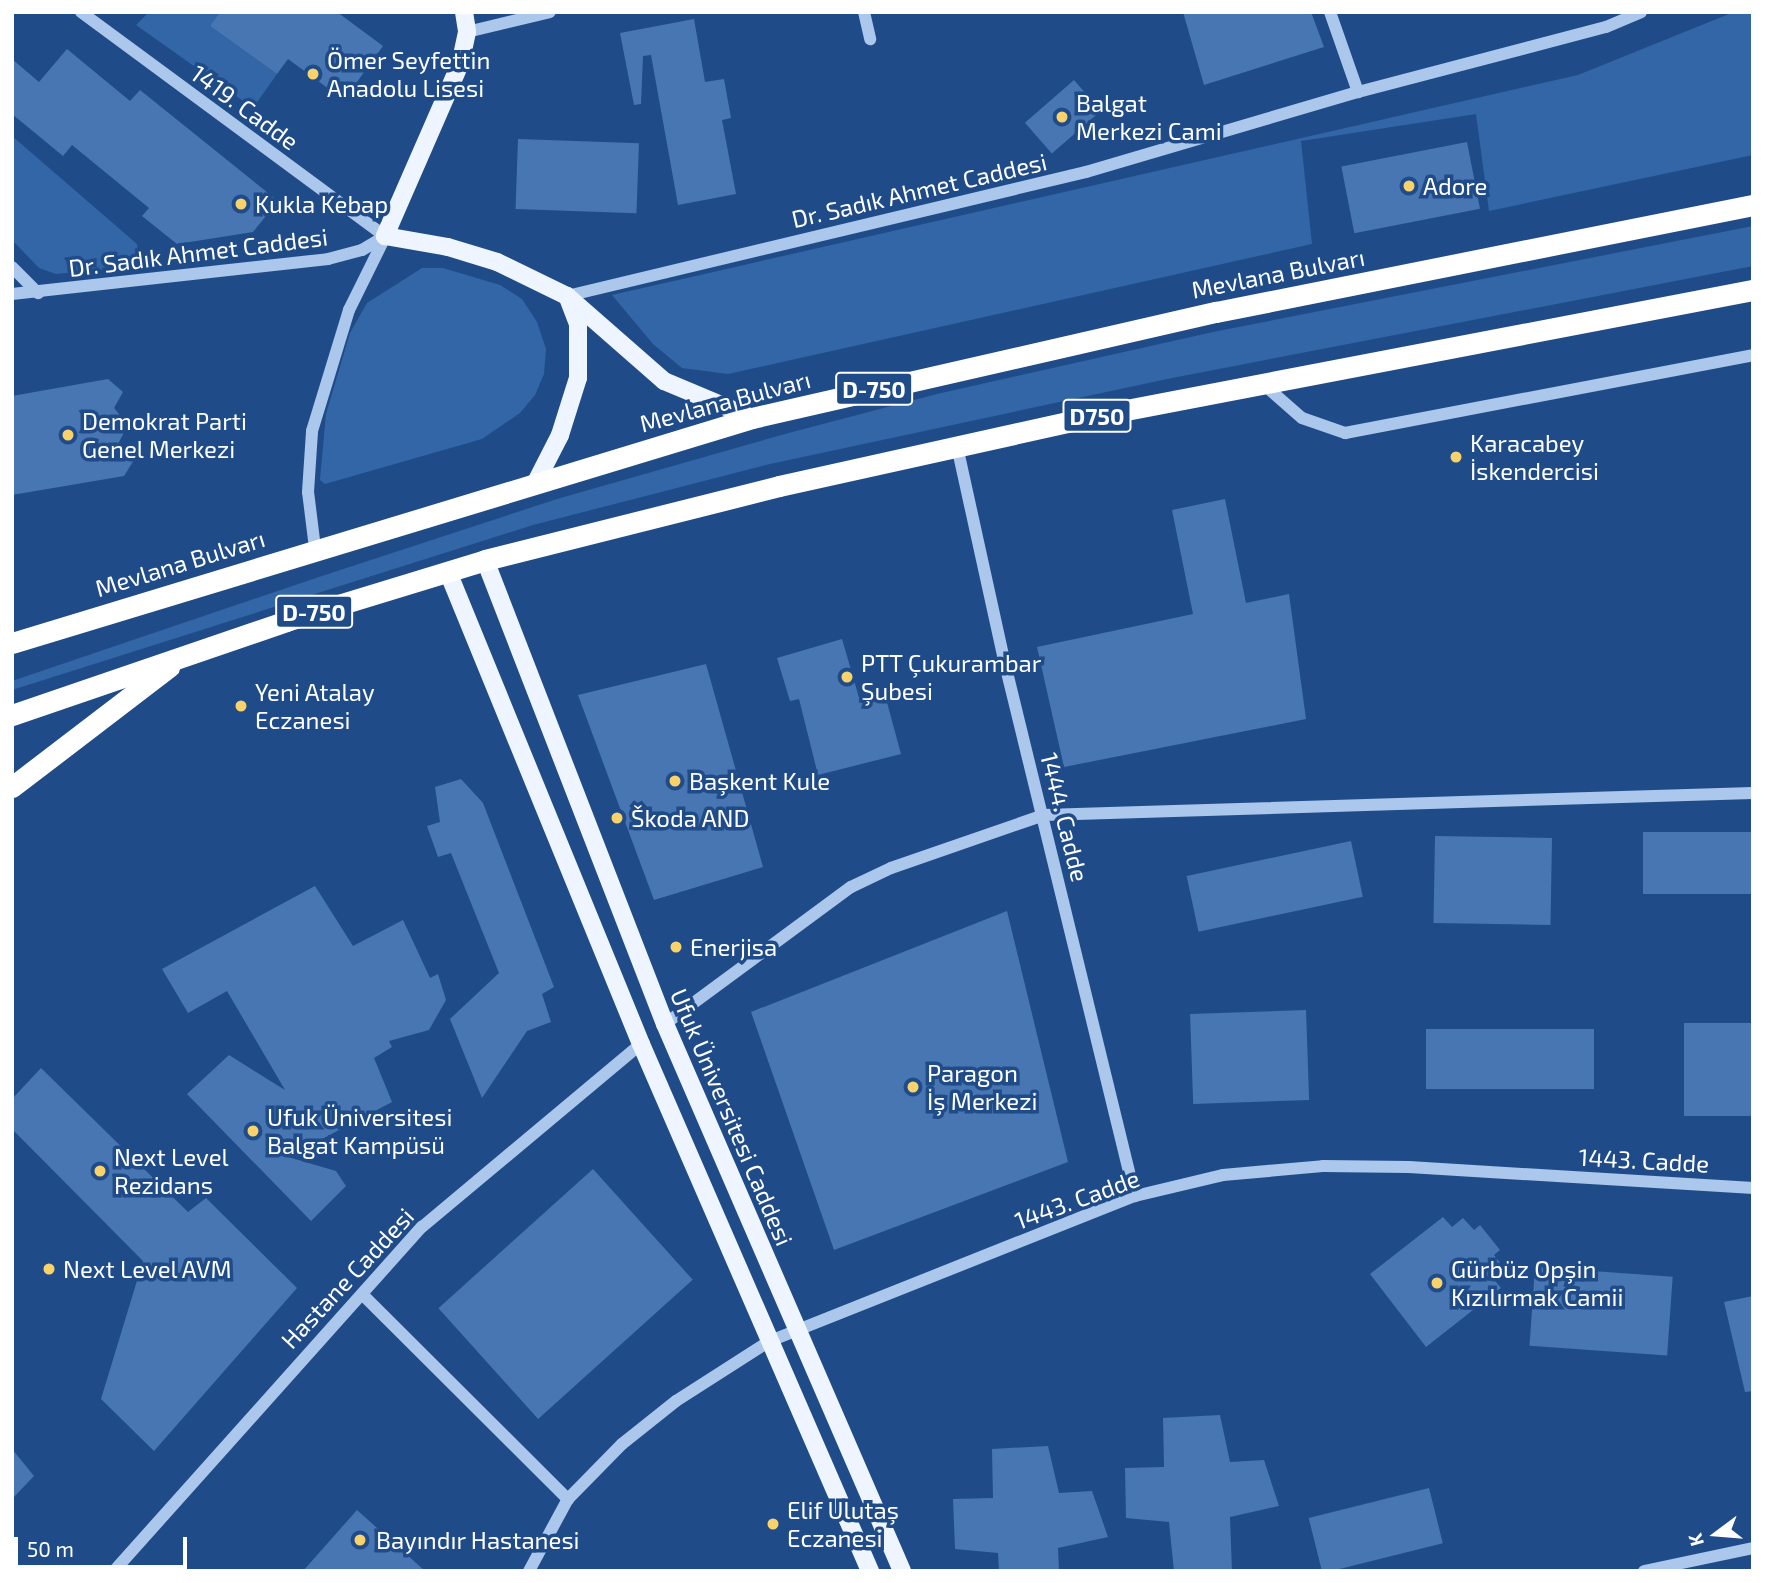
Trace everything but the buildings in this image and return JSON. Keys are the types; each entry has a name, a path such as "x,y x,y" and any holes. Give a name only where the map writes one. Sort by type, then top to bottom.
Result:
{"highway":[{"name":"Mevlana Bulvarı","path":"12,643 315,548 752,418 1202,314 1753,205"},
{"name":"D750","path":"448,572 485,560 957,446 1261,383 1753,290"},
{"name":"D-750","path":"12,715 448,572"},
{"path":"12,787 181,658"}],"main road":[{"path":"464,12 467,32 460,64 385,236 448,247 497,262 567,296 664,381 752,418"},
{"path":"536,482 560,435 578,379 578,324 567,296"},
{"name":"Ufuk Üniversitesi Caddesi","path":"485,560 665,1024 902,1571"},
{"path":"448,572 641,1044 870,1571"},
{"path":"641,1044 665,1024"}],"street":[{"name":"1419. Cadde","path":"81,12 385,236"},
{"path":"467,32 550,12"},
{"path":"864,12 870,38"},
{"path":"1330,12 1358,92"},
{"name":"Dr. Sadık Ahmet Caddesi","path":"567,296 1086,172 1358,92 1606,27 1641,12"},
{"name":"Dr. Sadık Ahmet Caddesi","path":"12,294 328,259 362,250 385,236"},
{"path":"315,548 308,492 312,431 349,310 385,236"},
{"path":"12,267 38,293"},
{"path":"1261,383 1302,418 1345,433 1753,355"},
{"name":"1444. Cadde","path":"957,446 1135,1196"},
{"path":"665,1024 850,887 891,868 1044,815 1753,793"},
{"name":"Hastane Caddesi","path":"114,1571 437,1212 641,1044"},
{"name":"1443. Cadde","path":"529,1571 568,1499 622,1444 676,1401 770,1341 1135,1196 1223,1175 1323,1166 1409,1167 1753,1188"},
{"path":"362,1294 568,1499"},
{"path":"1644,1571 1753,1548"}],"shaded area":[{"path":"149,12 220,12 210,26 277,74 253,108 136,25"},
{"path":"1734,12 1753,12 1753,155 1489,211 1476,114 1301,141 1312,244 728,374 682,368 653,344 612,295 1578,75"},
{"path":"12,136 137,244 139,266 56,274 39,268 12,240"},
{"path":"1753,226 1753,266 1172,378 770,464 533,525 12,690 12,681 325,575 557,499 785,434 937,394 1213,332"},
{"path":"422,268 443,268 500,285 522,299 537,322 546,349 544,374 535,395 520,413 482,439 325,484 320,480 326,414 350,333 367,303"}],"place":[{"name":"Ömer Seyfettin Anadolu Lisesi","path":"313,74"},
{"name":"Balgat Merkezi Cami","path":"1062,117"},
{"name":"Adore","path":"1409,186"},
{"name":"Kukla Kebap","path":"241,204"},
{"name":"Demokrat Parti Genel Merkezi","path":"68,435"},
{"name":"Karacabey İskendercisi","path":"1456,457"},
{"name":"PTT Çukurambar Şubesi","path":"847,677"},
{"name":"Yeni Atalay Eczanesi","path":"241,706"},
{"name":"Başkent Kule","path":"675,781"},
{"name":"Škoda AND","path":"617,818"},
{"name":"Enerjisa","path":"676,947"},
{"name":"Paragon İş Merkezi","path":"913,1087"},
{"name":"Ufuk Üniversitesi Balgat Kampüsü","path":"253,1131"},
{"name":"Next Level Rezidans","path":"100,1171"},
{"name":"Next Level AVM","path":"49,1269"},
{"name":"Gürbüz Opşin Kızılırmak Camii","path":"1437,1283"},
{"name":"Elif Ulutaş Eczanesi","path":"773,1524"},
{"name":"Bayındır Hastanesi","path":"360,1540"}]}
